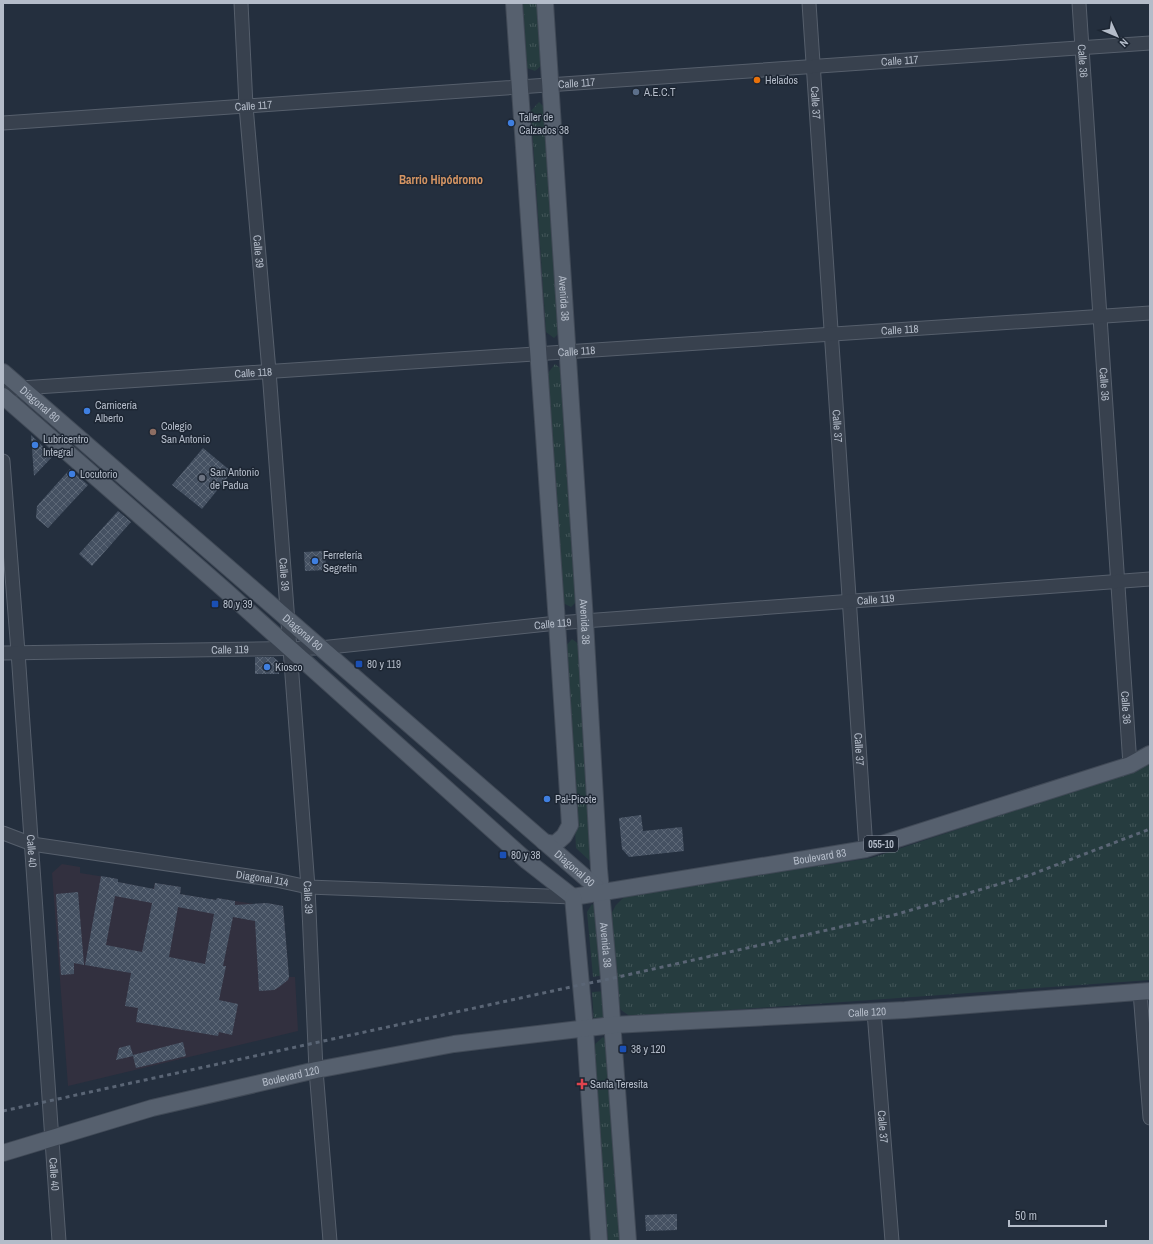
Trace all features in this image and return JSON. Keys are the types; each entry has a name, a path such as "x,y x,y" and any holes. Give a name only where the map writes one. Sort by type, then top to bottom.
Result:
{"main road":[{"path":"514,3 570,825 564,836 555,844 544,842"},
{"name":"Avenida 38","path":"545,3 585,621 598,861 613,1025 628,1241"},
{"name":"Diagonal 80","path":"3,372 602,892"},
{"name":"Diagonal 80","path":"3,396 523,857 573,897"},
{"name":"Boulevard 83","path":"573,897 866,849 1130,765 1150,754"},
{"path":"573,897 599,1241"},
{"name":"Calle 120","path":"584,1029 613,1025 874,1012 1145,992"},
{"name":"Boulevard 120","path":"3,1153 152,1108 316,1070 454,1044 584,1029"}],"street":[{"name":"Calle 39","path":"241,3 246,106 269,372 308,887 316,1070 330,1241"},
{"name":"Calle 37","path":"809,3 866,849"},
{"name":"Calle 36","path":"1079,3 1130,765"},
{"name":"Calle 117","path":"3,123 1150,43"},
{"name":"Calle 118","path":"3,391 21,388 1150,313"},
{"name":"Calle 40","path":"3,461 32,844 59,1241"},
{"name":"Calle 119","path":"3,653 320,648 557,623 1150,578"},
{"name":"Diagonal 114","path":"3,833 32,844 276,880 308,887 573,897"},
{"path":"1145,992 1150,1118"},
{"name":"Calle 37","path":"874,1012 892,1241"}],"shaded area":[{"path":"62,864 80,867 80,873 118,879 118,882 153,889 155,883 181,887 180,894 216,900 217,898 254,904 267,903 283,906 289,977 295,977 298,1031 68,1086 52,873"}],"green space":[{"path":"523,3 539,3 543,64 535,71 527,68"},
{"path":"539,102 547,110 561,331 554,338 546,332 531,111"},
{"path":"555,364 564,371 577,601 571,607 563,603 548,373"},
{"path":"572,639 580,645 591,862 576,848 565,647"},
{"path":"1150,763 1150,980 631,1017 621,1010 617,1000 610,916 616,905 626,895 871,858 1132,772"},
{"path":"592,904 599,911 604,975 593,977 587,912"},
{"path":"606,991 608,1022 594,1023 592,992"},
{"path":"603,1037 610,1044 622,1241 608,1241 594,1045"}],"building":[{"path":"31,435 53,456 34,476"},
{"name":"San Antonio de Padua","path":"203,448 232,472 202,509 172,485"},
{"path":"70,469 88,485 48,528 36,518 37,506"},
{"path":"118,511 131,522 92,566 79,554"},
{"name":"Ferretería Segretin","path":"325,551 326,570 305,571 304,552"},
{"name":"Kiosco","path":"255,657 273,657 278,661 279,674 255,674"},
{"path":"641,815 643,831 682,827 684,851 629,857 622,849 619,818"},
{"path":"101,876 118,879 118,882 154,889 155,883 181,887 180,894 216,900 217,898 235,901 235,905 267,903 283,906 289,977 288,980 274,990 259,991 255,921 233,917 223,966 226,966 219,1000 238,1004 232,1035 219,1032 218,1036 136,1022 138,1008 125,1006 131,973 85,965","holes":["115,896 152,903 142,952 106,945","178,907 214,914 205,964 169,957"]},
{"path":"78,892 84,965 74,963 74,974 61,975 56,894"},
{"path":"183,1042 186,1056 136,1068 133,1056 116,1060 119,1048 130,1045 133,1055"},
{"path":"677,1214 677,1230 646,1231 645,1215"}],"railway":[{"path":"3,1111 609,979 894,915 1030,875 1150,829"}],"place":[{"name":"Helados","path":"757,80"},
{"name":"A.E.C.T","path":"636,92"},
{"name":"Taller de Calzados 38","path":"511,123"},
{"name":"Carnicería Alberto","path":"87,411"},
{"name":"Colegio San Antonio","path":"153,432"},
{"name":"Lubricentro Integral","path":"35,445"},
{"name":"Locutorio","path":"72,474"},
{"name":"San Antonio de Padua","path":"202,478"},
{"name":"Ferretería Segretin","path":"315,561"},
{"name":"80 y 39","path":"215,604"},
{"name":"80 y 119","path":"359,664"},
{"name":"Kiosco","path":"267,667"},
{"name":"Pal-Picote","path":"547,799"},
{"name":"80 y 38","path":"503,855"},
{"name":"38 y 120","path":"623,1049"},
{"name":"Santa Teresita","path":"582,1084"}],"district":[{"name":"Barrio Hipódromo","path":"441,180"}]}
